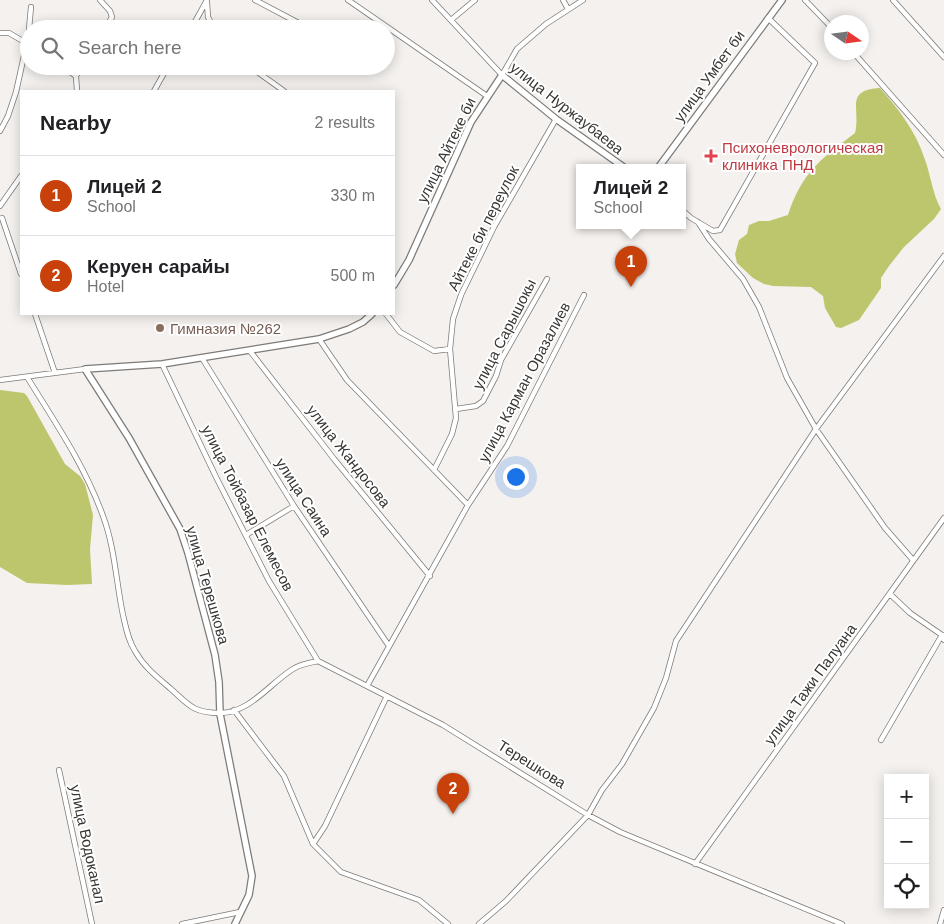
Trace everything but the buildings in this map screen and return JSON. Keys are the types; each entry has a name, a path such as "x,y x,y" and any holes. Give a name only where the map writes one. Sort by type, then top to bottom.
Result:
{"street":[{"path":"100,0 110,10 112,17 110,20"},
{"path":"255,0 293,20"},
{"path":"348,0 377,20"},
{"name":"улица Нуржаубаева","path":"432,0 502,75 556,119 619,164"},
{"path":"451,20 474,0"},
{"path":"563,0 568,9"},
{"name":"улица Айтеке би","path":"395,284 409,260 471,122 517,49 546,24 583,0"},
{"name":"улица Умбет би","path":"661,164 782,0"},
{"path":"805,0 824,20"},
{"path":"893,0 944,57"},
{"path":"196,20 207,1"},
{"path":"207,1 210,20"},
{"path":"30,20 31,7"},
{"path":"686,213 713,231 720,230 815,63 768,18"},
{"path":"395,32 487,96"},
{"path":"0,33 9,33 20,39"},
{"path":"860,60 944,155"},
{"path":"0,130 2,121 16,92 20,75"},
{"path":"155,90 163,75"},
{"path":"262,75 283,90"},
{"path":"76,76 77,90"},
{"name":"Айтеке би переулок","path":"434,470 455,427 456,409 450,349 453,319 471,272 494,227 556,119"},
{"path":"0,206 20,177"},
{"path":"0,212 20,267"},
{"path":"698,222 709,239 743,279 759,306 787,378 816,429 885,528 913,560"},
{"path":"479,924 506,901 588,815 602,790 622,764 654,708 666,678 676,641 816,429 944,256"},
{"name":"улица Сарышокы","path":"456,409 476,406 483,401 496,376 501,360 547,278"},
{"name":"улица Карман Оразалиев","path":"368,686 468,505 507,446 584,295"},
{"path":"34,315 55,373"},
{"path":"0,380 85,369 162,364 319,339 349,329 363,322 371,315"},
{"path":"387,315 400,332 434,351 450,349"},
{"path":"319,339 347,380 468,505"},
{"name":"улица Жандосова","path":"250,351 334,459 430,576"},
{"name":"улица Саина","path":"202,358 294,506 390,646"},
{"name":"улица Тойбазар Елемесов","path":"162,364 270,581 318,661"},
{"name":"улица Терешкова","path":"85,369 129,438 180,529 188,554 215,655 219,682 220,713 252,876 249,895 235,924"},
{"path":"27,377 79,461 103,514 111,539 119,597 128,637 134,651 151,673 194,709 220,713 247,705 293,670 304,664 318,661"},
{"path":"246,535 294,506"},
{"name":"улица Тажи Палуана","path":"695,864 944,518"},
{"path":"881,740 943,637 910,613 890,594"},
{"name":"Терешкова","path":"318,661 443,725 588,815 620,832 842,924"},
{"path":"313,844 325,826 387,696"},
{"path":"234,710 284,776 313,844 341,872 419,900 448,924"},
{"name":"улица Водоканал","path":"59,770 92,924"},
{"path":"940,924 944,910"},
{"path":"182,924 240,912"}],"green space":[{"path":"880,88 900,112 916,138 941,209 934,219 904,247 889,266 881,278 881,288 859,320 841,328 836,327 825,308 823,296 811,287 764,284 753,278 737,263 735,254 739,240 747,234 749,225 788,215 806,177 823,159 855,133 856,102 858,97 862,92"},
{"path":"0,390 24,393 27,396 65,464 80,476 85,484 93,515 90,549 92,584 27,583 0,567"}],"place":[{"name":"Психоневрологическая клиника ПНД","path":"711,156"},
{"name":"Лицей 2","path":"631,287"},
{"name":"Гимназия №262","path":"160,328"},
{"name":"Керуен сарайы","path":"453,814"}]}
